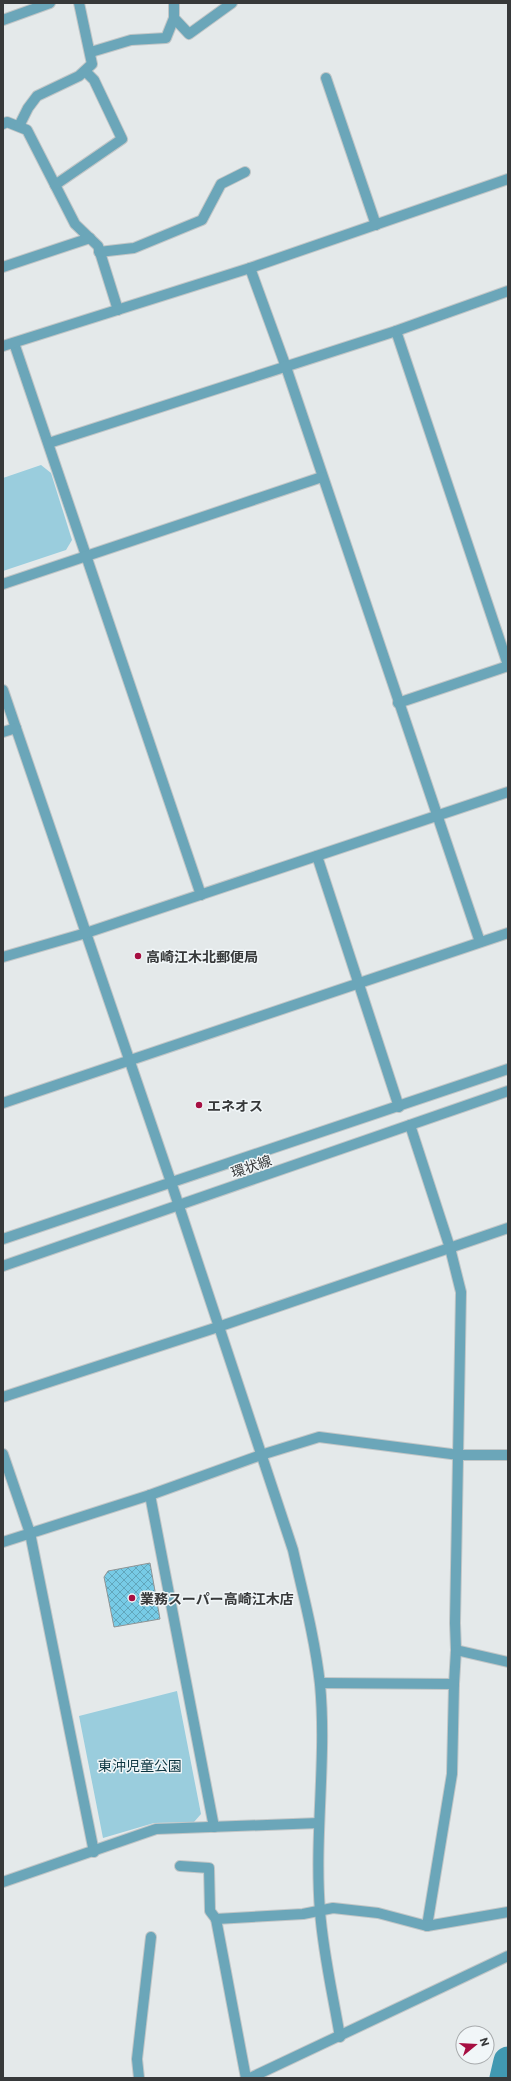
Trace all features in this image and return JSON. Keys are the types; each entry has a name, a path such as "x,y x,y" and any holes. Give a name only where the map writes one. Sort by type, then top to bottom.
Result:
{"street":[{"path":"3,20 50,3"},
{"path":"19,126 28,108 37,96 86,72 92,64 91,52 79,3"},
{"path":"91,52 131,40 166,38 174,18 174,3"},
{"path":"174,18 189,34 232,3"},
{"path":"55,185 122,139 94,80 86,72"},
{"path":"326,78 376,225"},
{"path":"3,124 7,122 27,130 75,224 98,246 118,310"},
{"path":"99,252 134,248 202,220 221,184 245,172"},
{"path":"3,346 250,268 508,179"},
{"path":"3,267 90,238"},
{"path":"250,268 286,367 398,703 480,942"},
{"path":"50,443 396,331 508,291"},
{"path":"396,331 508,665 398,703"},
{"path":"14,343 50,443 201,895"},
{"path":"3,584 322,477"},
{"path":"3,690 171,1182 292,1550 306,1604 320,1683 322,1750 319,1823 320,1911 340,2037"},
{"path":"3,732 16,728"},
{"path":"3,957 86,933 508,792"},
{"path":"317,856 399,1107"},
{"path":"3,1103 508,933"},
{"name":"環状線","path":"3,1239 399,1107 508,1069"},
{"name":"環状線","path":"3,1266 508,1092"},
{"path":"410,1125 450,1248 462,1292 455,1623 456,1650 452,1774 427,1926"},
{"path":"3,1397 218,1327 508,1228"},
{"path":"3,1542 150,1495 261,1455 319,1437 458,1455 508,1455"},
{"path":"3,1454 30,1533 94,1852"},
{"path":"150,1495 214,1827"},
{"path":"456,1650 508,1662"},
{"path":"320,1683 454,1684"},
{"path":"3,1882 94,1852 156,1829 319,1823"},
{"path":"180,1866 209,1868 210,1911 216,1919 246,2078"},
{"path":"216,1919 303,1914 333,1908 378,1913 427,1926 508,1912"},
{"path":"139,2078 137,2059 151,1937"},
{"path":"250,2078 340,2037 504,1957"}],"green space":[{"path":"41,465 51,473 72,540 66,550 3,571 3,478"},
{"name":"東沖児童公園","path":"177,1691 201,1814 194,1822 154,1823 103,1838 79,1716"}],"building":[{"name":"業務スーパー高崎江木店","path":"150,1563 160,1619 114,1627 104,1577 108,1571"}],"waterway":[{"path":"504,2078 508,2061"}],"place":[{"name":"高崎江木北郵便局","path":"138,956"},
{"name":"エネオス","path":"199,1105"},
{"name":"業務スーパー高崎江木店","path":"132,1598"}]}
